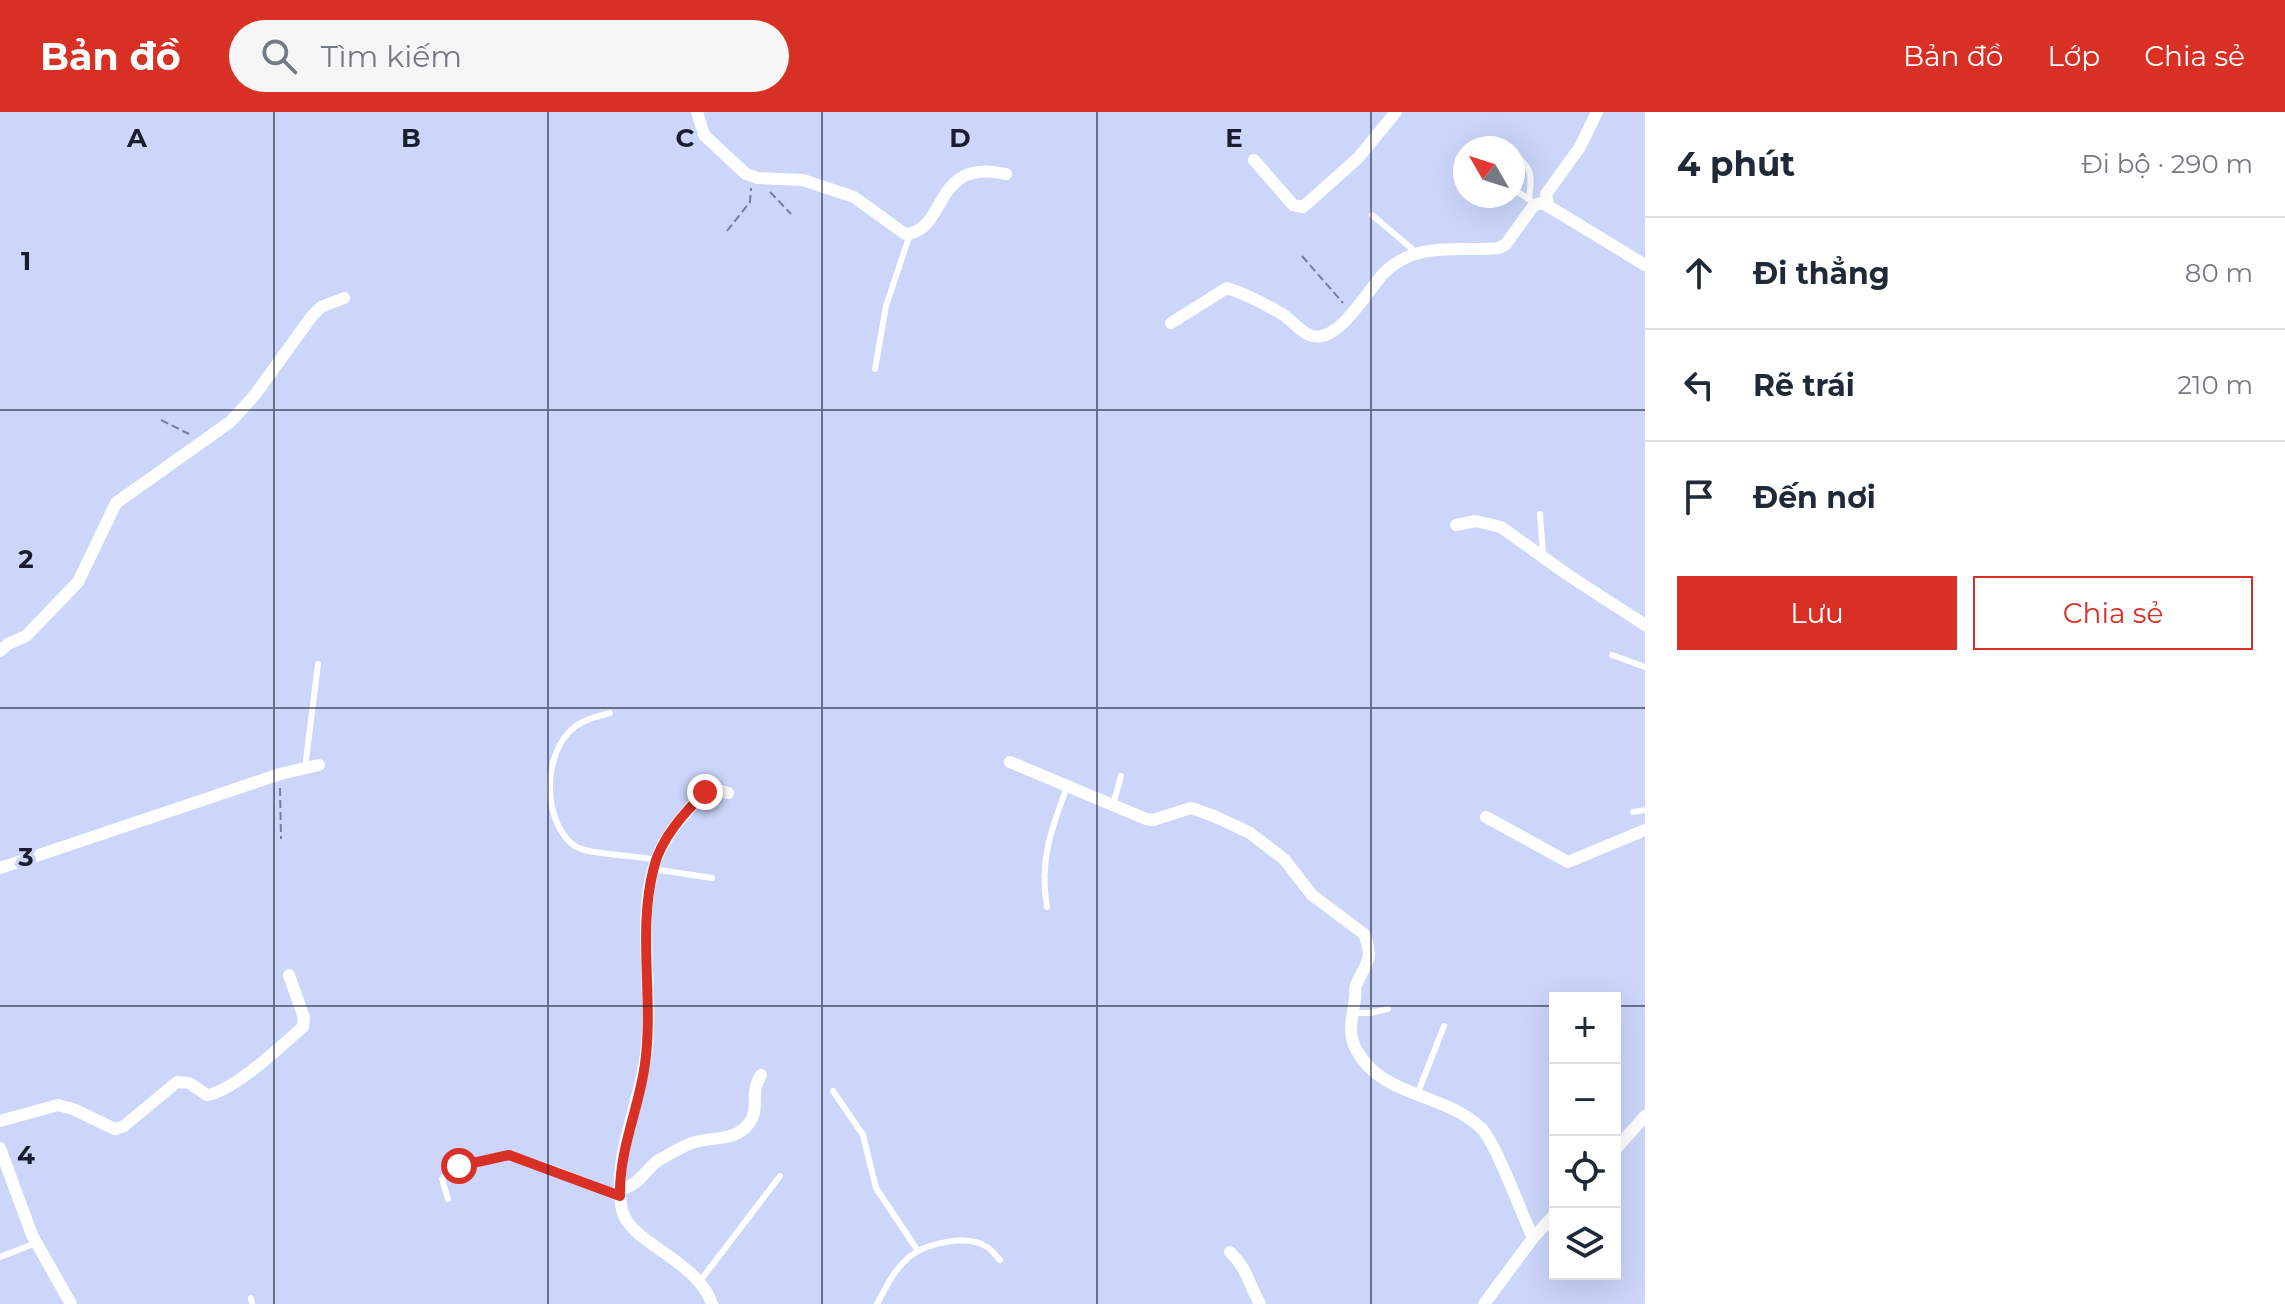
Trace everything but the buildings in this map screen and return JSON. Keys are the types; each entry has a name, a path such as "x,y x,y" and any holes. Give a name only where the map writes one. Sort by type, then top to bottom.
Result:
{"street":[{"path":"697,112 704,135 752,176 803,180 854,197 900,232 910,234 925,228 947,190 959,178 989,170 1006,174"},
{"path":"1254,160 1293,205 1303,207 1358,158 1396,112"},
{"path":"1548,206 1546,194 1580,147 1597,112"},
{"path":"1171,323 1227,288 1283,315 1312,336 1322,336 1345,322 1384,273 1401,259 1434,248 1499,248 1506,244 1531,202 1548,206 1645,265"},
{"path":"0,651 8,644 21,640 71,592 83,574 116,503 230,422 254,396 312,316 321,307 344,298"},
{"path":"1456,525 1476,521 1501,527 1645,625"},
{"path":"1010,762 1153,820 1191,808 1250,833 1277,852 1312,895 1364,934 1370,950 1369,958 1355,988 1350,1038 1363,1061 1380,1077 1462,1114 1487,1134 1533,1238"},
{"path":"0,868 280,774 319,765"},
{"path":"712,1304 700,1281 690,1270 625,1220 620,1193 622,1155 640,1095 648,1039 647,940 655,865 676,826 705,792 715,789 728,793"},
{"path":"1486,817 1568,862 1645,830"},
{"path":"0,1121 58,1105 115,1129 124,1126 177,1082 189,1083 207,1095 219,1091 252,1070 303,1027 304,1018 289,975"},
{"path":"620,1193 638,1182 658,1161 689,1143 733,1137 742,1130 754,1115 754,1089 761,1075"},
{"path":"1621,1143 1645,1116"},
{"path":"0,1148 36,1243 71,1304"},
{"path":"1484,1304 1549,1221"},
{"path":"1230,1252 1243,1264 1251,1290 1260,1304"}],"lane":[{"path":"1525,162 1530,170 1531,202"},
{"path":"1525,198 1531,202"},
{"path":"1372,215 1417,253"},
{"path":"875,369 886,306 910,234"},
{"path":"1540,514 1543,558"},
{"path":"1612,655 1645,667"},
{"path":"305,768 318,664"},
{"path":"610,713 582,722 569,731 557,753 550,784 552,807 563,832 572,845 588,853 624,854 655,865 712,878"},
{"path":"1113,805 1121,776"},
{"path":"1047,907 1042,882 1045,849 1067,786"},
{"path":"1633,812 1645,810"},
{"path":"1352,1013 1388,1009"},
{"path":"1417,1095 1444,1026"},
{"path":"833,1091 863,1135 876,1188 918,1251"},
{"path":"448,1199 442,1179 447,1172 459,1166 509,1155 620,1193"},
{"path":"700,1281 780,1176"},
{"path":"877,1304 892,1276 918,1251 934,1245 965,1241 985,1246 1000,1260"},
{"path":"0,1257 36,1243"}],"path":[{"path":"752,176 791,214"},
{"path":"727,231 750,202 752,176"},
{"path":"1302,256 1352,313"},
{"path":"161,420 206,441"},
{"path":"280,774 281,839"}],"route":[{"path":"459,1166 509,1155 620,1196 622,1155 640,1095 648,1039 647,940 653,869 669,836 705,792"}]}
